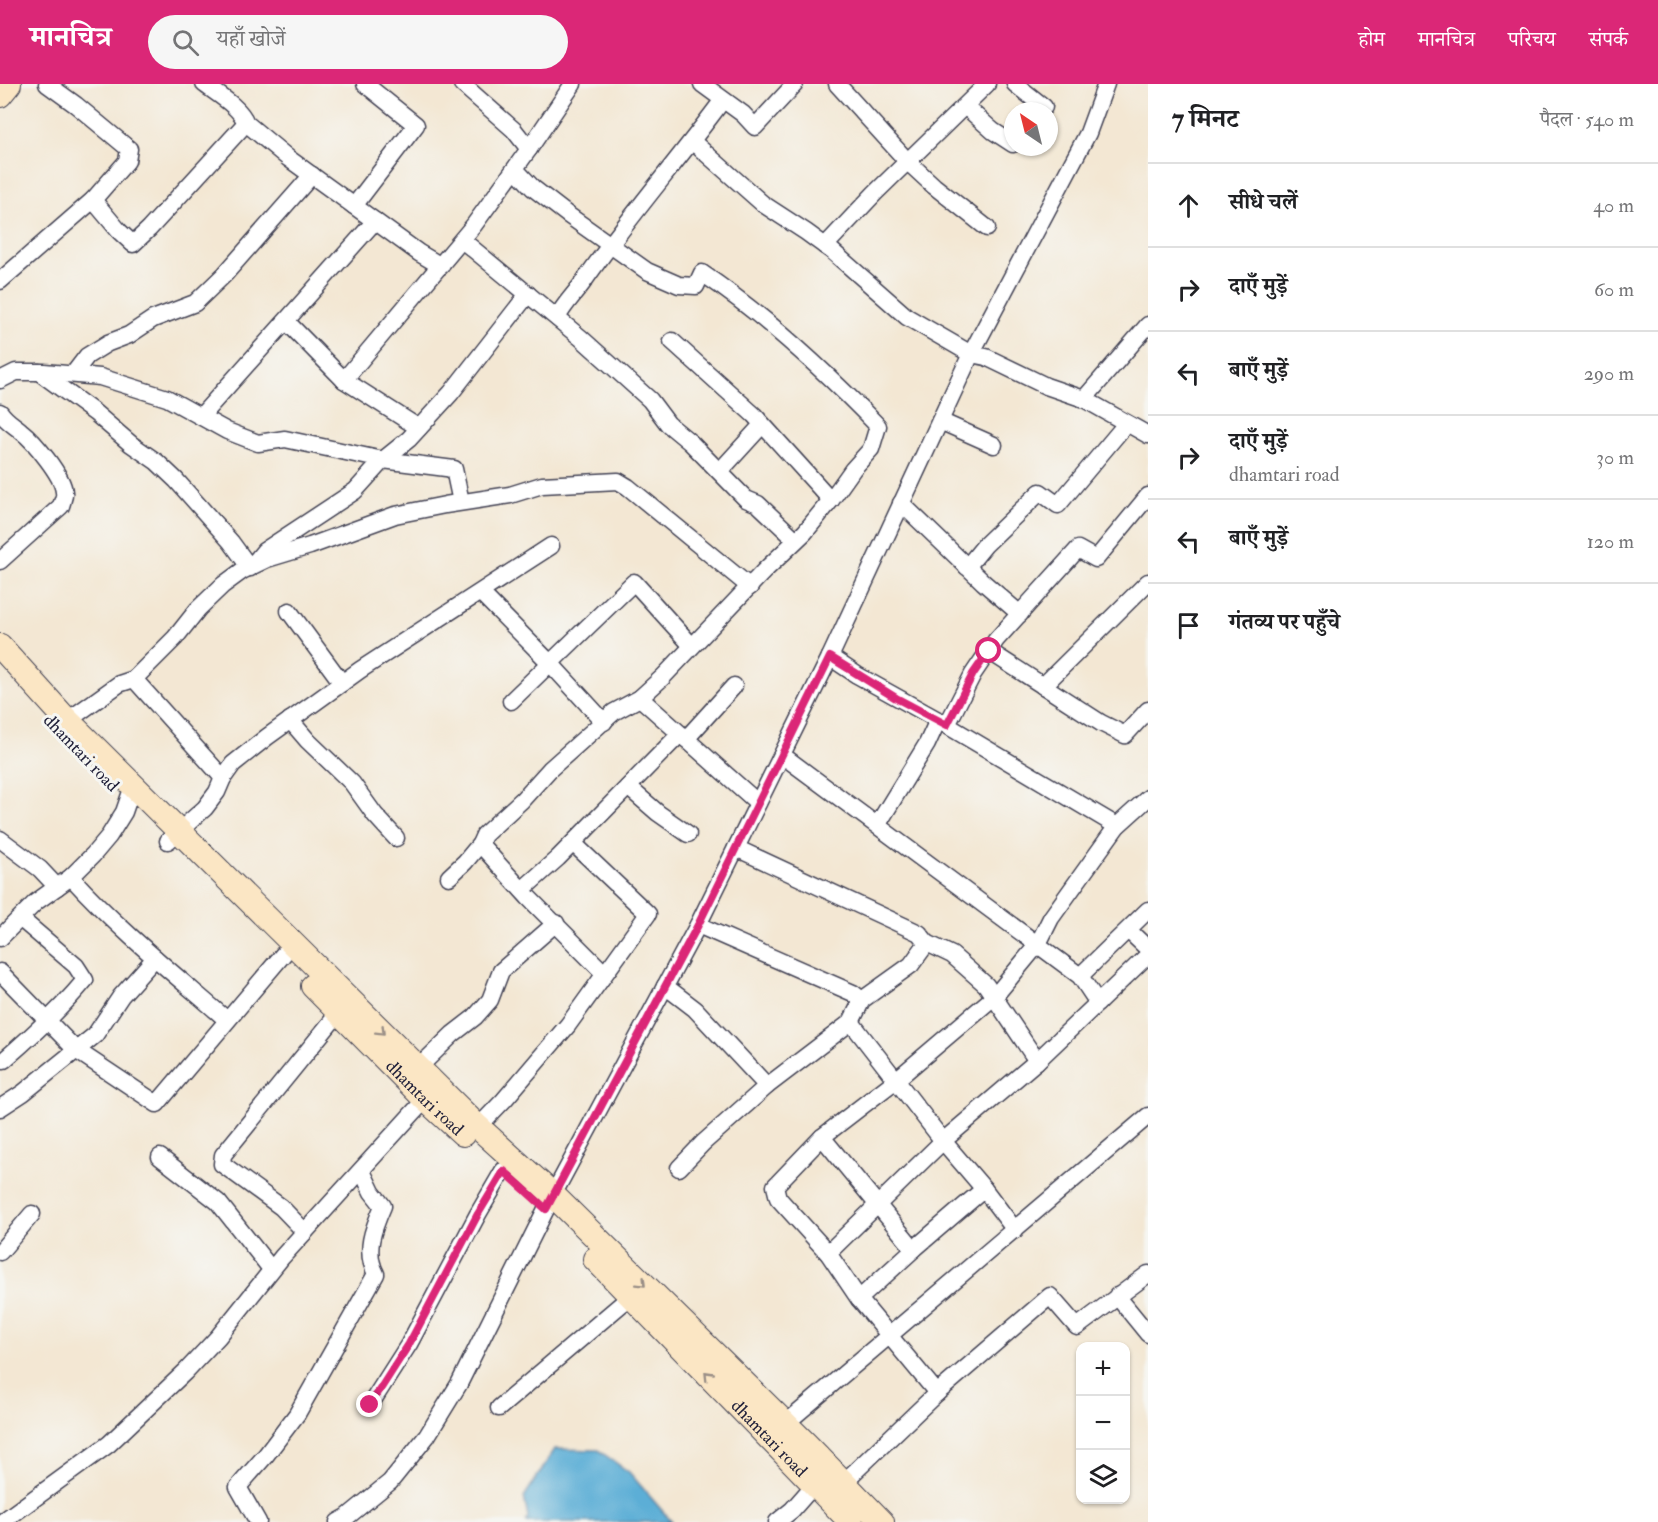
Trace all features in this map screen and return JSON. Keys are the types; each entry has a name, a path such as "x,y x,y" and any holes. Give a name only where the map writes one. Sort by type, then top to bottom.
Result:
{"main road":[{"path":"0,96 9,84"},
{"path":"0,646 131,794 344,1007 418,1068 431,1093 478,1127 549,1202 785,1424 829,1478 882,1522"},
{"name":"dhamtari road","path":"0,670 131,794"},
{"name":"dhamtari road","path":"344,1007 431,1093 504,1171 549,1202 631,1296 829,1478 851,1522"}],"street":[{"path":"0,281 93,200 127,161 129,149 47,84"},
{"path":"204,84 232,106 246,123 312,175 419,253 441,266"},
{"path":"354,206 416,124 365,84"},
{"path":"344,380 462,240 515,169 573,84"},
{"path":"702,84 722,101 743,114 755,128 795,84"},
{"path":"837,84 908,162 987,228"},
{"path":"825,246 987,84"},
{"path":"1015,84 1038,102"},
{"path":"338,1522 390,1482 427,1436 464,1374 549,1202 698,925 830,657 971,354 1088,133 1106,84"},
{"path":"464,85 513,130 529,149"},
{"path":"556,318 609,245 693,142 722,101"},
{"path":"965,106 1004,138"},
{"path":"93,200 133,244 246,123"},
{"path":"693,142 763,204 825,246 908,317 971,354 986,357 1046,386 1083,399 1148,435"},
{"path":"449,877 465,862 498,820 522,800 550,769 614,712 640,698 663,678 796,540 871,449 878,426 826,372 738,297 702,273 696,286 679,285 646,272 533,188 515,169"},
{"path":"74,373 87,356 108,343 129,335 153,319 195,303 225,274 312,175"},
{"path":"201,416 375,221"},
{"path":"462,240 581,338 650,400 668,424 720,471 746,499 759,504 796,540"},
{"path":"250,568 264,551 355,491 383,460 419,428 451,393 528,294"},
{"path":"287,321 344,380 419,428"},
{"path":"1083,399 1148,325"},
{"path":"672,341 762,425 831,500"},
{"path":"0,380 16,372 74,373 100,377 167,398 227,431 258,443 285,439 383,460 454,469 461,502"},
{"path":"39,372 95,412 170,474 231,542 250,568"},
{"path":"0,412 47,459 60,478 65,493 61,506 0,561"},
{"path":"940,421 994,445"},
{"path":"967,567 985,545 1040,492 1058,505 1126,424"},
{"path":"720,471 762,425"},
{"path":"65,718 77,714 119,684 134,679 223,585 267,559 395,515 510,495 542,485 618,481 750,586"},
{"path":"878,824 927,744 989,651 1078,549 1096,559 1148,496"},
{"path":"902,503 967,567 1020,614"},
{"path":"173,836 205,808 233,764 290,720 342,683 551,546"},
{"path":"511,700 634,582 692,646"},
{"path":"1043,686 1148,582"},
{"path":"481,593 604,722"},
{"path":"289,611 342,683"},
{"path":"989,651 1101,723 1125,735 1148,710"},
{"path":"830,657 896,698 943,722 1117,826"},
{"path":"134,679 223,778"},
{"path":"522,891 734,686"},
{"path":"640,698 758,803"},
{"path":"290,720 308,741 352,783 375,815 396,838"},
{"path":"782,755 1080,976 1098,1002"},
{"path":"628,787 658,813 688,834"},
{"path":"0,938 36,902 71,877 109,836 124,812 131,794"},
{"path":"937,1393 859,1299 828,1253 778,1198 776,1186 822,1137 896,1080 995,996 1038,944 1051,918 1117,826 1148,798"},
{"path":"0,839 40,869 57,887"},
{"path":"478,1127 568,1025 648,914 573,843"},
{"path":"480,844 522,891 604,973"},
{"path":"736,848 918,933 927,943 952,955 995,996 1037,1061"},
{"path":"71,877 93,902 154,958 227,1020"},
{"path":"1080,976 1148,910"},
{"path":"4,1060 69,999 85,980 76,966 21,919"},
{"path":"418,1068 453,1034 475,1017 490,1000 501,971 556,923"},
{"path":"698,925 854,993 862,1000"},
{"path":"1128,930 1148,949"},
{"path":"679,1168 703,1143 767,1086 851,1022 862,1000 911,965 927,943"},
{"path":"0,972 76,1050 157,1104 287,949"},
{"path":"828,1253 943,1141 1037,1061 1148,955"},
{"path":"0,1108 23,1093 95,1035 121,996 154,958"},
{"path":"665,986 694,1009 767,1086"},
{"path":"305,1232 281,1207 222,1164 222,1155 344,1007"},
{"path":"851,1022 1015,1230"},
{"path":"2,1522 109,1444 168,1388 218,1337 271,1269 431,1093"},
{"path":"785,1424 1148,1116"},
{"path":"822,1137 914,1249"},
{"path":"160,1156 218,1202 271,1269"},
{"path":"258,1522 238,1487 297,1414 376,1275 370,1263 371,1234 383,1206 372,1192 362,1171"},
{"path":"370,1405 409,1344 478,1214 504,1171"},
{"path":"859,1299 984,1188"},
{"path":"0,1252 32,1214"},
{"path":"777,1522 937,1393 1050,1296 1077,1327 1148,1274"},
{"path":"499,1408 631,1296"},
{"path":"1117,1296 1148,1335"}],"water":[{"path":"555,1449 598,1450 629,1472 672,1522 526,1522 528,1518 524,1497"}],"route":[{"path":"370,1405 409,1344 478,1214 504,1171 546,1209 698,925 830,657 896,698 947,725 973,674 989,651"}]}
